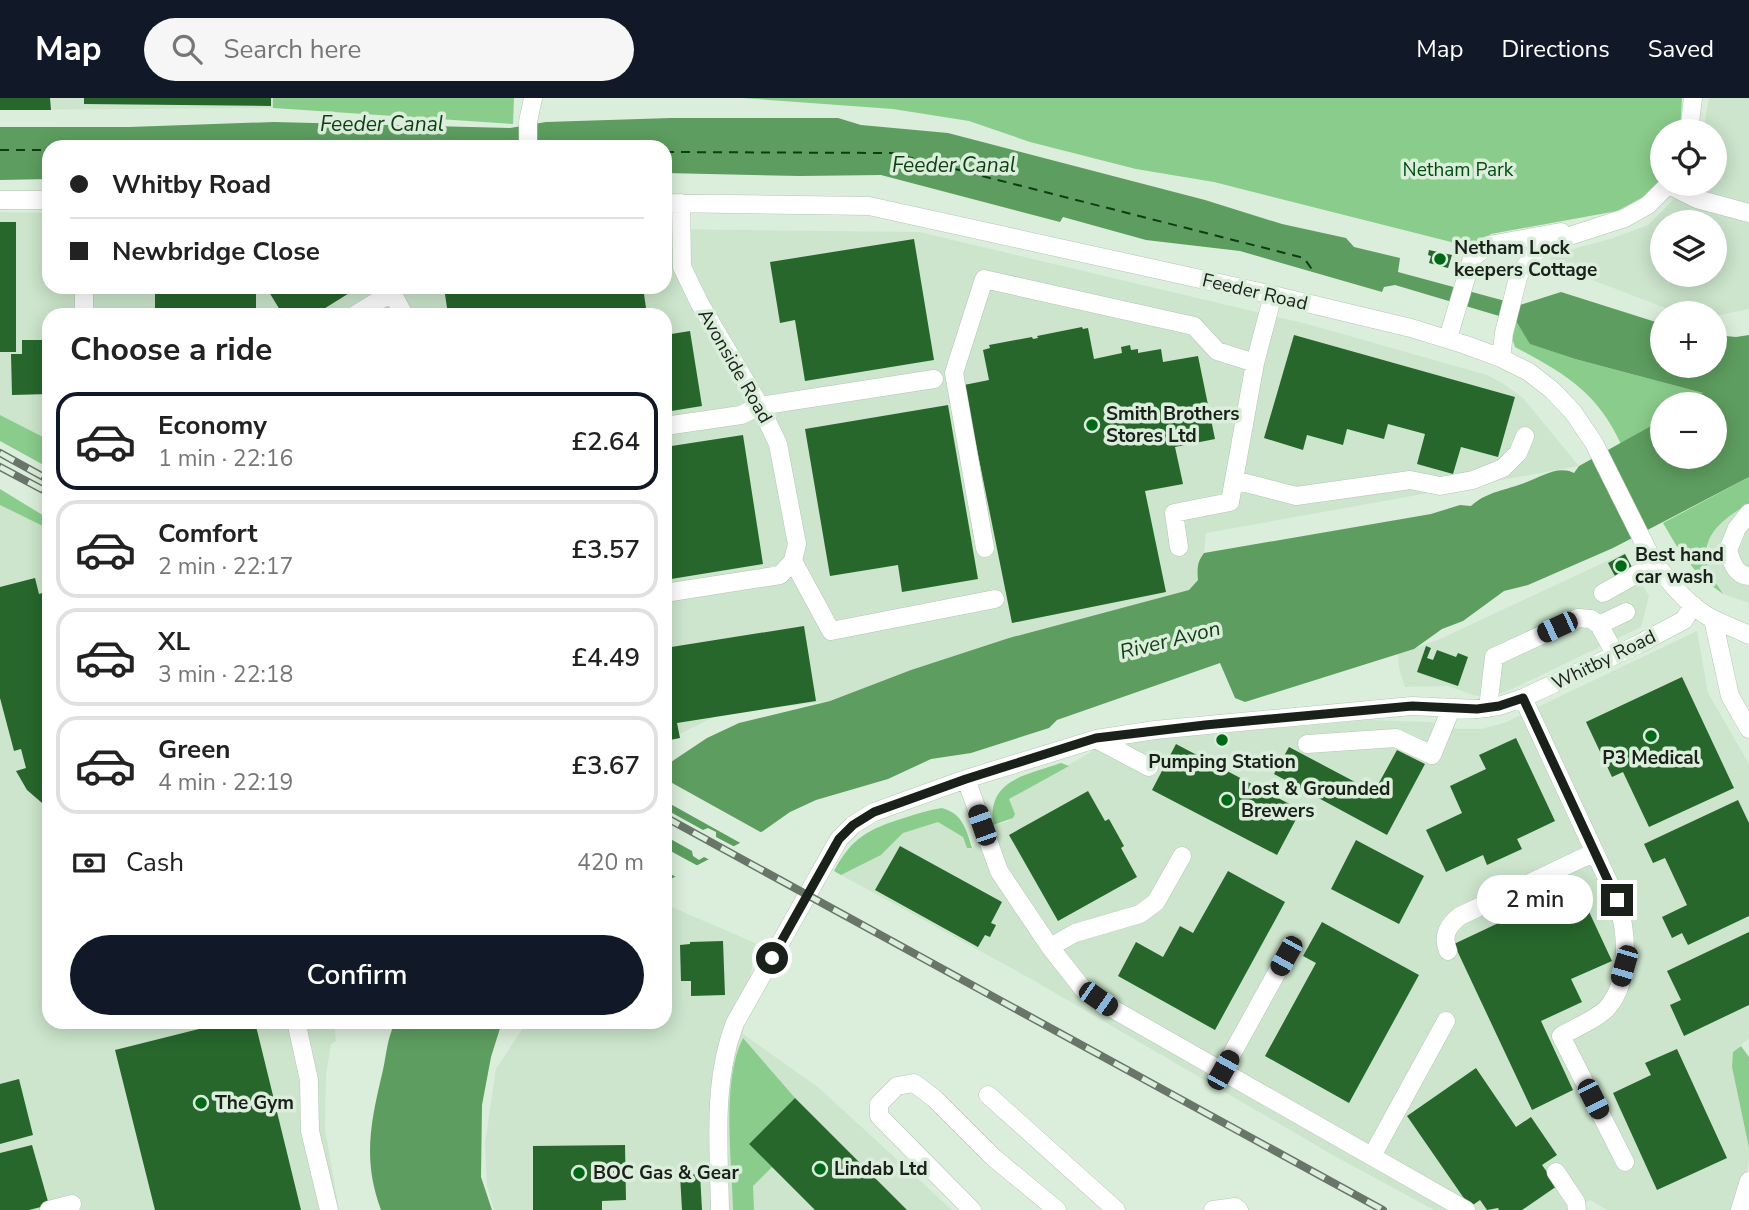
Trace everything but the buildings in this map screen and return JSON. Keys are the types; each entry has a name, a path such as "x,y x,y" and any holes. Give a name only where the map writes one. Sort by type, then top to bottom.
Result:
{"street":[{"path":"528,140 528,122 533,98"},
{"path":"1690,119 1693,98"},
{"path":"1501,358 1504,333 1519,274 1537,251 1554,241 1625,218 1648,205 1657,196"},
{"path":"1691,196 1749,213"},
{"path":"0,200 42,200"},
{"name":"Feeder Road","path":"673,203 869,206 1273,295 1448,338 1501,358 1529,372 1552,390 1573,412 1594,443 1656,564 1693,606 1713,619 1744,629"},
{"name":"Avonside Road","path":"673,203 682,267 692,305 760,406 778,444 797,544 793,561"},
{"path":"1448,338 1472,258 1489,245 1594,228"},
{"path":"985,548 954,373 984,279 1194,326 1217,351 1255,363"},
{"path":"365,308 384,294"},
{"path":"1179,547 1174,513 1230,502 1255,363 1273,295"},
{"path":"672,425 741,415 760,406 934,379"},
{"path":"1234,480 1296,496 1410,480 1440,486 1473,480 1503,468 1518,453 1525,436"},
{"path":"1749,513 1737,528 1728,551 1733,567 1743,576 1749,576"},
{"path":"672,592 780,575 793,561 831,631 995,599"},
{"path":"1603,593 1656,564"},
{"name":"Whitby Road","path":"720,1210 719,1096 726,1045 735,1023 839,839 853,825 874,812 966,779 1096,738 1412,706 1488,708 1523,698 1616,655 1684,620 1693,606"},
{"path":"1599,625 1626,612"},
{"path":"1488,708 1494,657 1578,618 1591,619 1599,625 1616,655"},
{"path":"1713,619 1730,696 1749,729"},
{"path":"1523,698 1617,900 1624,921 1624,966 1608,1009 1561,1036 1625,1162"},
{"path":"1307,744 1396,738 1432,755 1451,709"},
{"path":"1096,738 1149,767"},
{"path":"966,779 999,871 1050,947 1083,989 1113,1009 1466,1210"},
{"path":"1448,951 1444,941 1446,931 1460,916 1595,852"},
{"path":"1050,947 1075,933 1140,914 1156,902 1182,856"},
{"path":"1223,1070 1286,956"},
{"path":"1372,1156 1446,1021"},
{"path":"298,1030 309,1080 310,1131 329,1210"},
{"path":"972,1210 879,1116 879,1104 897,1086 914,1083 935,1099 993,1157 1057,1210"},
{"path":"988,1095 1038,1137 1116,1210"},
{"path":"1556,1172 1576,1202 1577,1210"},
{"path":"1740,1210 1749,1181"},
{"path":"49,1210 72,1204"},
{"path":"1213,1210 1235,1207 1240,1210"}],"shaded area":[{"path":"0,98 273,98 273,108 0,110"},
{"path":"1709,98 1749,98 1749,309 1727,314 1727,301 1650,302 1550,264 1551,255 1610,239 1650,223 1650,287 1727,287 1727,210 1663,210 1677,196 1727,196 1727,119 1705,119"},
{"path":"0,212 42,213 42,294 672,294 672,229 919,232 1307,324 1487,375 1523,398 1579,466 1206,533 1204,553 1199,559 1197,569 1198,580 1189,590 1009,638 911,670 830,701 720,714 672,738 672,308 42,308 42,436 0,415"},
{"path":"1749,504 1749,603 1723,594 1707,565 1708,542 1717,524"},
{"path":"0,505 42,526 42,1029 335,1029 336,1041 331,1044 326,1075 325,1129 339,1210 0,1210"},
{"path":"1624,553 1649,596 1641,627 1510,690 1494,695 1476,696 1448,686 1405,687 1398,654 1440,639"},
{"path":"1697,631 1708,693 1749,764 1749,1038 1733,1052 1732,1067 1749,1159 1734,1210 1607,1210 1590,1200 1583,1204 1588,1210 1434,1210 1338,1158 1033,980 841,875 881,855 903,833 937,821 963,837 967,848 972,848 993,825 1007,822 1015,814 1009,799 1105,744 1369,720 1430,722 1457,729 1481,729 1504,723"},
{"path":"672,907 755,943 743,1034 819,1088 952,1210 494,1210 487,1186 485,1143 496,1069 522,1029 672,1029"}],"green space":[{"path":"273,98 514,98 513,124 273,108"},
{"name":"Netham Park","path":"743,98 1682,98 1681,119 1650,119 1650,190 1645,196 1617,211 1491,234 1471,247 1214,182 1136,169 1030,142 969,121 893,109"},
{"path":"1516,321 1531,344 1575,359 1699,392 1650,392 1650,427 1621,444 1612,426 1590,397 1564,375 1515,347 1512,338"},
{"path":"0,415 42,436 42,464 0,441"},
{"path":"1749,477 1749,504 1717,527 1708,543 1708,568 1723,594 1700,577 1663,523"},
{"path":"0,489 42,515 42,526 0,505"},
{"path":"1061,763 1069,766 1009,799 1015,814 1013,818 993,825 996,798 1003,788 1023,776"},
{"path":"942,808 959,818 972,848 967,848 963,837 938,822 903,833 881,855 841,875 834,871 855,842 871,831"},
{"path":"743,1038 795,1098 749,1144 772,1167 753,1186 754,1210 733,1210 730,1099 736,1056"},
{"path":"1741,1046 1749,1057 1749,1148 1732,1067 1733,1052"}],"water":[{"path":"671,118 838,118 861,125 948,133 1205,200 1282,224 1346,238 1354,247 1400,258 1398,272 1520,305 1561,292 1650,320 1650,378 1727,378 1727,336 1749,335 1749,477 1613,548 1528,585 1504,591 1463,621 1442,629 1414,649 1245,702 1235,698 1220,663 1057,720 1049,728 971,753 931,759 888,779 816,800 672,878 672,761 707,738 739,723 830,701 911,670 1009,638 1189,590 1198,580 1198,566 1204,553 1431,514 1460,505 1471,506 1490,494 1550,473 1562,470 1574,473 1579,466 1650,427 1650,469 1727,469 1727,392 1699,392 1575,359 1530,344 1516,321 1395,285 1384,287 1382,292 1240,251 1146,240 1063,217 1060,222 881,175 672,173 672,140 42,140 42,179 0,180 0,127 129,127 274,122 510,128 546,122"},
{"path":"392,1029 500,1029 491,1057 482,1105 481,1177 492,1210 381,1210 372,1174 370,1140"}],"pier":[{"path":"672,783 764,834 744,845 672,805"},
{"path":"672,813 703,830 708,828 716,832 716,837 737,848 712,861 704,857 699,860 693,856 692,851 672,840"},
{"path":"672,852 700,867 678,878 672,875"}],"ferry route":[{"path":"0,150 42,150"},
{"path":"672,152 892,153 1304,258 1313,271"}],"railway":[{"path":"0,453 42,476"},
{"path":"0,467 42,489"},
{"path":"672,821 1383,1210"}],"place":[{"name":"Netham Lock keepers Cottage","path":"1440,259"},
{"name":"Smith Brothers Stores Ltd","path":"1092,425"},
{"name":"Best hand car wash","path":"1621,566"},
{"name":"P3 Medical","path":"1651,736"},
{"name":"Pumping Station","path":"1222,740"},
{"name":"Lost & Grounded Brewers","path":"1227,800"},
{"name":"The Gym","path":"201,1103"},
{"name":"Lindab Ltd","path":"820,1169"},
{"name":"BOC Gas & Gear","path":"579,1173"}],"route":[{"path":"772,958 839,839 853,825 874,812 966,779 1096,738 1412,706 1477,709 1499,706 1523,698 1617,900"}],"water label":[{"name":"Feeder Canal","path":"382,124"},
{"name":"Feeder Canal","path":"954,165"},
{"name":"River Avon","path":"1170,640"}]}
